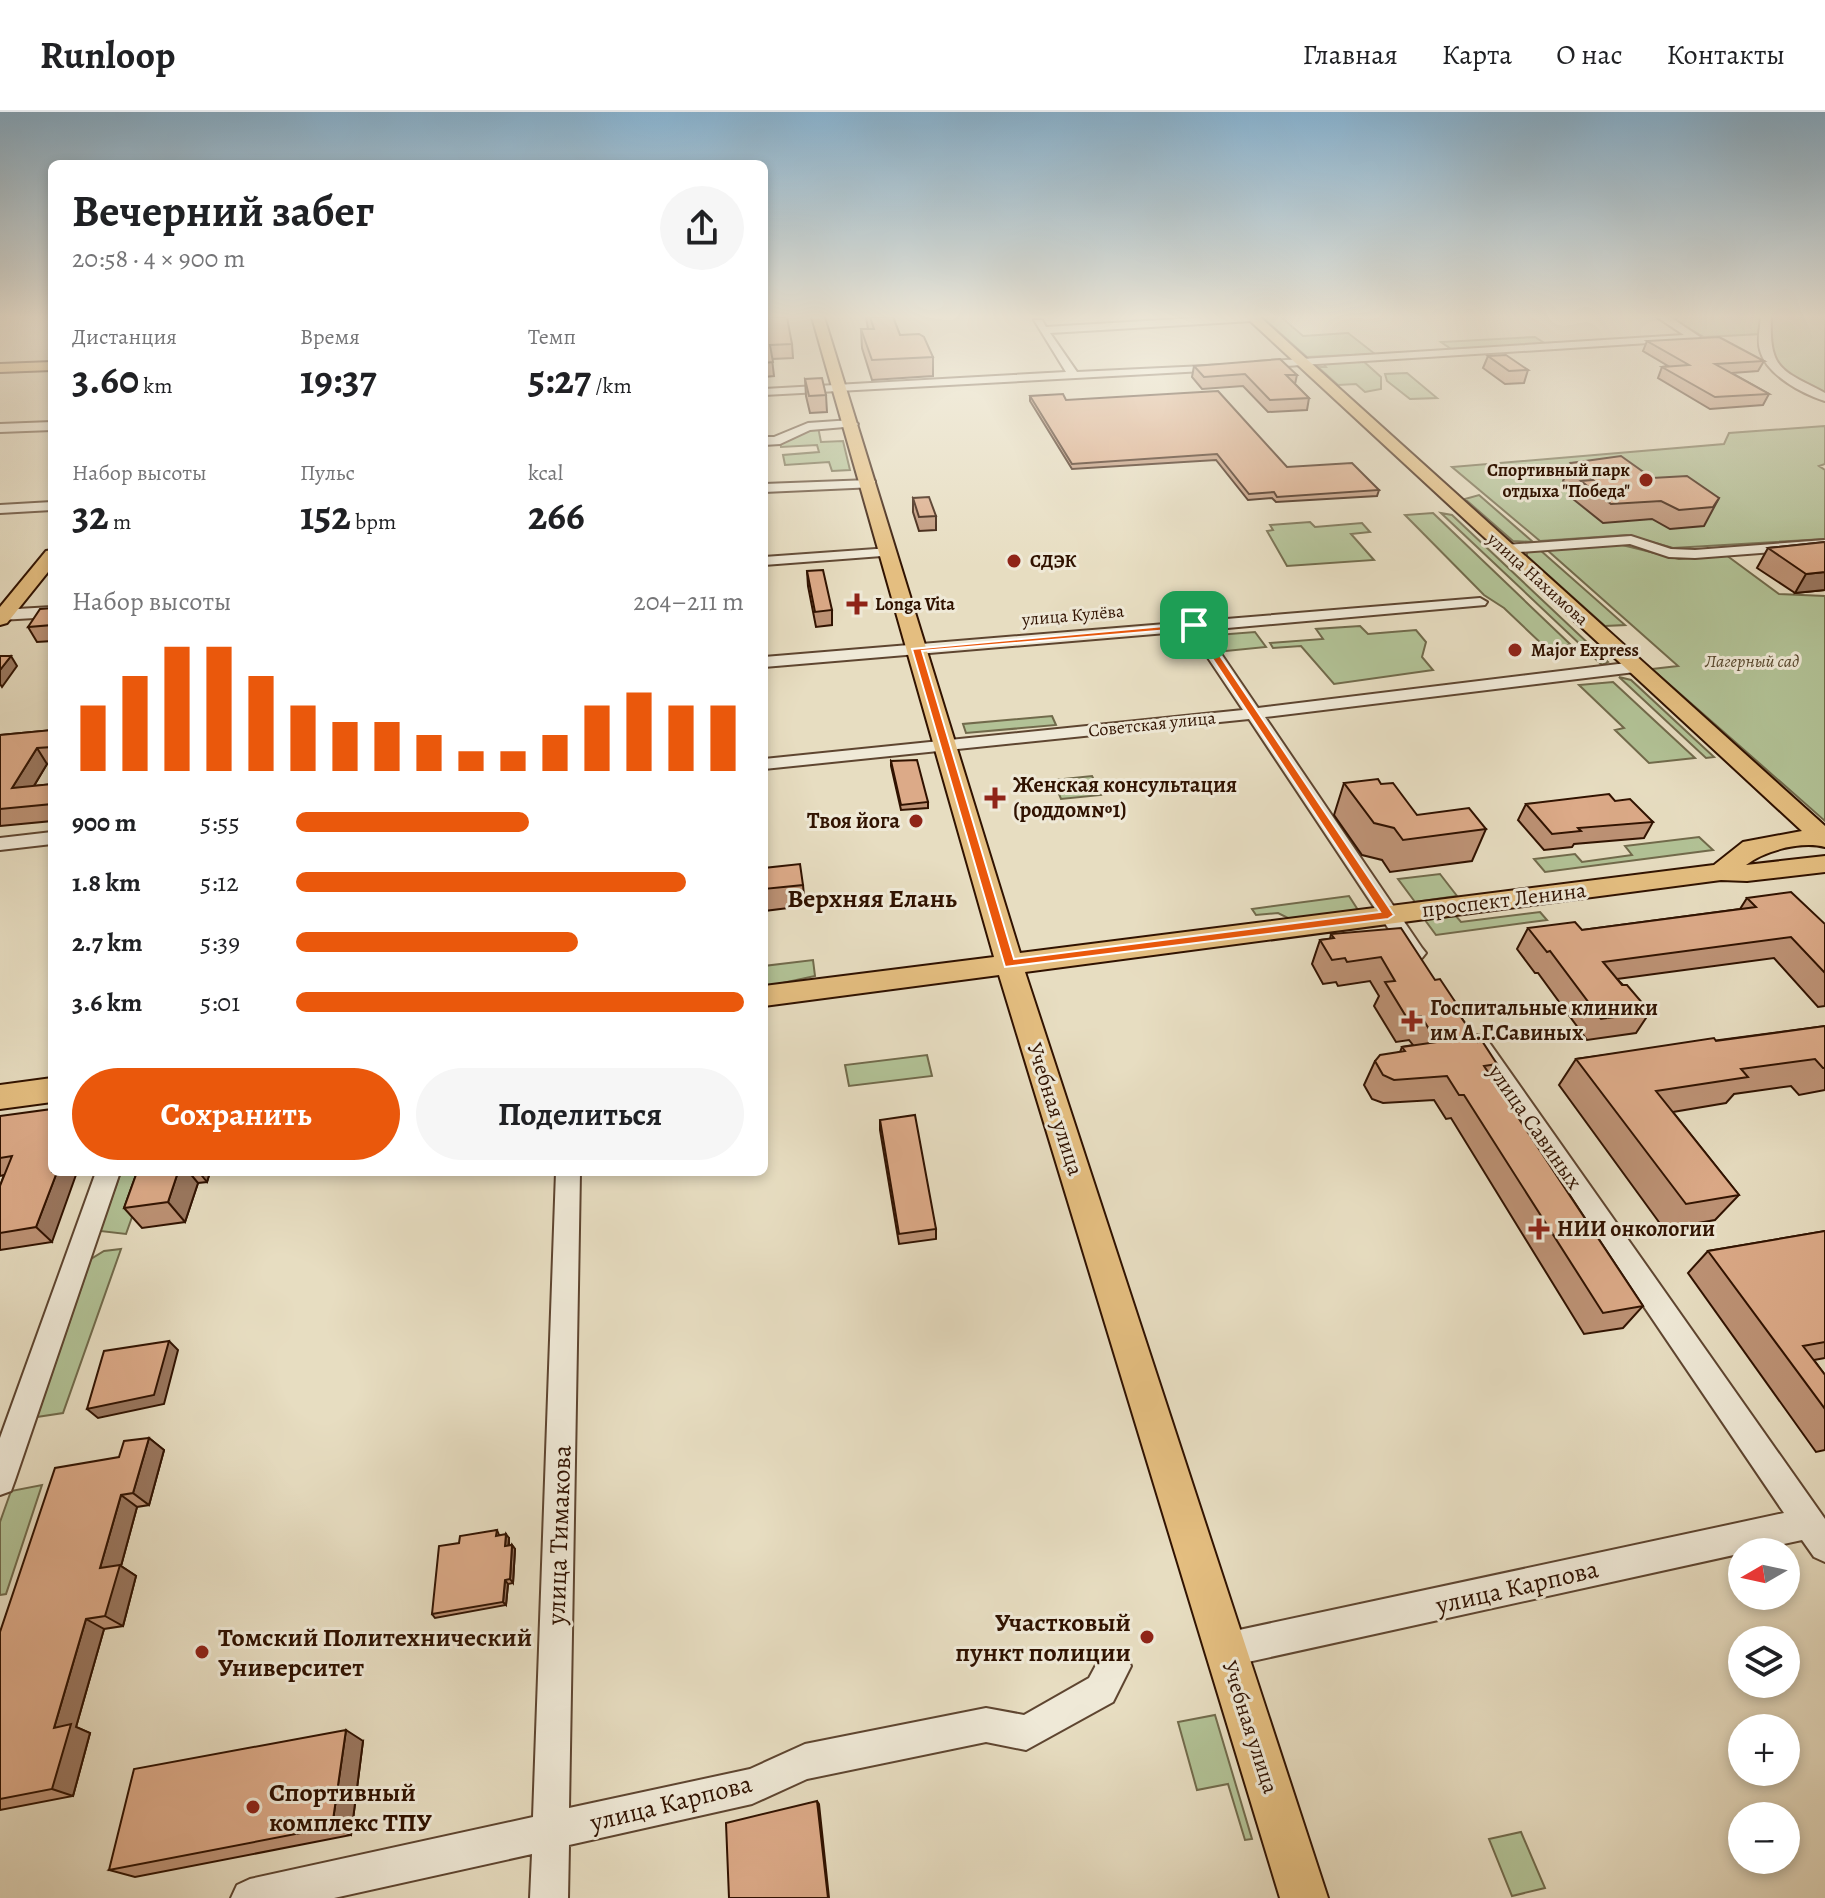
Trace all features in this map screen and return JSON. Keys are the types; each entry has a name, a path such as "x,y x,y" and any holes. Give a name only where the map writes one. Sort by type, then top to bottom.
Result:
{"main road":[{"name":"Учебная улица","path":"844,400 1009,964 1304,1898"},
{"name":"улица Нахимова","path":"1343,400 1823,837"},
{"path":"1,616 48,560"},
{"name":"проспект Ленина","path":"1721,872 1740,855 1763,845 1823,837"},
{"path":"1763,845 1788,856 1792,862 1791,868"},
{"name":"проспект Ленина","path":"768,995 1721,872 1747,873 1825,864"},
{"path":"0,1097 48,1091"}],"street":[{"path":"768,441 776,441 808,427 852,424"},
{"path":"0,428 48,426"},
{"path":"768,488 870,484"},
{"path":"0,509 48,506"},
{"path":"1505,549 1631,540 1669,553 1695,554 1825,544"},
{"path":"768,561 890,552"},
{"name":"улица Кулёва","path":"768,662 1480,602"},
{"path":"1,616 48,612"},
{"path":"1194,625 1426,969"},
{"name":"Советская улица","path":"768,764 1253,713 1635,667"},
{"path":"0,844 48,838"},
{"name":"улица Савиных","path":"1461,1019 1817,1534"},
{"path":"0,1480 107,1176"},
{"name":"улица Тимакова","path":"549,1898 568,1176"},
{"name":"улица Карпова","path":"1225,1650 1817,1534"},
{"name":"улица Карпова","path":"250,1898 752,1786 805,1762 986,1725 1026,1733 1101,1690 1114,1666"}],"green space":[{"name":"Спортивный парк отдыха \"Победа\"","path":"1825,426 1825,464 1819,466 1825,470 1825,539 1673,548 1627,535 1540,541 1452,467 1724,444 1729,433"},
{"path":"818,427 821,442 843,441 850,470 832,471 829,462 785,465 783,455 819,452 817,445 781,447 780,440"},
{"path":"1479,495 1533,542 1513,541 1465,499"},
{"path":"1433,513 1571,645 1545,647 1504,608 1484,595 1405,515"},
{"path":"1441,513 1452,515 1608,662 1602,665"},
{"path":"1310,522 1315,527 1362,523 1370,532 1351,534 1374,560 1287,566 1267,531 1273,530 1270,525"},
{"name":"Лагерный сад","path":"1614,543 1679,559 1726,555 1779,594 1825,596 1825,821 1652,669 1678,666 1546,549"},
{"path":"1540,550 1625,625 1605,626 1527,556 1527,552"},
{"path":"1360,626 1368,634 1416,630 1426,642 1422,657 1433,670 1334,684 1301,646 1273,648 1270,643 1323,639 1316,629"},
{"path":"1255,632 1266,647 1226,651 1216,635"},
{"path":"1619,677 1631,680 1714,757 1706,758"},
{"path":"1613,682 1695,758 1649,763 1615,730 1624,728 1579,685"},
{"path":"1052,716 1056,725 966,733 963,724"},
{"path":"1092,776 1101,795 1061,799 1053,780"},
{"path":"1699,837 1713,850 1545,872 1534,859 1575,854 1582,862 1632,855 1625,846"},
{"path":"1440,874 1457,896 1415,902 1398,879"},
{"path":"1349,896 1358,910 1290,919 1278,913 1256,915 1252,909"},
{"path":"1540,912 1547,920 1436,935 1425,920 1456,916 1461,922"},
{"path":"813,960 815,976 768,986 768,966"},
{"path":"927,1055 932,1076 849,1086 845,1065"},
{"path":"120,1176 147,1176 126,1234 100,1231"},
{"path":"121,1249 63,1413 37,1417 91,1259 104,1251"},
{"path":"42,1485 6,1594 0,1595 0,1522 11,1491"},
{"path":"1215,1715 1252,1839 1245,1840 1228,1784 1197,1790 1178,1722"},
{"path":"1521,1832 1545,1888 1512,1896 1489,1839"}],"building":[{"path":"1033,400 1226,400 1287,467 1352,463 1379,490 1277,497 1274,492 1249,494 1217,454 1072,464"},
{"path":"1621,456 1652,478 1687,476 1719,498 1713,507 1679,510 1661,501 1611,504 1581,481 1593,480 1571,463"},
{"path":"929,497 936,516 919,517 913,498"},
{"path":"1825,542 1825,572 1806,574 1768,548"},
{"path":"823,570 832,610 815,612 807,571"},
{"path":"48,608 48,625 28,627 40,609"},
{"path":"0,656 11,656 0,670"},
{"path":"48,730 48,747 37,748 12,788 48,784 48,804 0,809 0,735"},
{"path":"917,760 928,802 901,805 891,761"},
{"path":"1378,779 1381,784 1393,783 1417,815 1469,808 1486,829 1403,840 1394,828 1374,823 1344,783"},
{"path":"1609,794 1615,801 1630,799 1653,822 1578,828 1581,831 1552,834 1526,804"},
{"path":"800,864 803,885 768,889 768,868"},
{"path":"1791,892 1825,924 1825,973 1791,937 1603,962 1650,1012 1601,1019 1550,951 1547,952 1528,928 1575,922 1582,930 1756,907 1747,898"},
{"path":"1401,928 1435,980 1440,979 1456,1003 1452,1004 1478,1042 1482,1041 1497,1064 1484,1066 1643,1306 1603,1313 1464,1095 1459,1095 1447,1076 1394,1080 1383,1075 1375,1061 1380,1055 1405,1051 1402,1047 1437,1042 1421,1016 1407,1018 1385,982 1395,981 1381,957 1347,962 1345,958 1332,960 1320,940 1334,938 1331,934"},
{"path":"1825,1026 1825,1068 1815,1059 1741,1069 1748,1077 1656,1091 1739,1195 1686,1204 1576,1059 1714,1038 1716,1041"},
{"path":"48,1110 48,1176 55,1176 36,1227 0,1233 0,1186 12,1156 0,1158 0,1116"},
{"path":"915,1115 936,1229 899,1234 880,1120"},
{"path":"136,1176 177,1176 168,1202 124,1208"},
{"path":"1825,1231 1825,1342 1803,1346 1825,1375 1825,1409 1708,1251"},
{"path":"169,1341 154,1395 87,1409 104,1351"},
{"path":"149,1438 133,1493 121,1495 100,1568 120,1565 105,1616 86,1619 54,1728 71,1724 52,1789 0,1799 0,1632 55,1468 119,1457 124,1441"},
{"path":"497,1530 496,1536 506,1534 505,1546 512,1545 510,1579 505,1580 503,1602 432,1614 439,1546 459,1543 460,1536"},
{"name":"Спортивный комплекс ТПУ","path":"346,1730 332,1827 109,1870 134,1769"},
{"path":"817,1801 828,1898 729,1898 726,1823"}],"place":[{"name":"Спортивный парк отдыха \"Победа\"","path":"1646,480"},
{"name":"СДЭК","path":"1014,561"},
{"name":"Longa Vita","path":"857,604"},
{"name":"Major Express","path":"1515,650"},
{"name":"Женская консультация (роддом№1)","path":"995,798"},
{"name":"Твоя йога","path":"916,821"},
{"name":"Госпитальные клиники им А.Г.Савиных","path":"1412,1021"},
{"name":"НИИ онкологии","path":"1539,1229"},
{"name":"Участковый пункт полиции","path":"1147,1637"},
{"name":"Томский Политехнический Университет","path":"202,1652"},
{"name":"Спортивный комплекс ТПУ","path":"253,1807"}],"district":[{"name":"Верхняя Елань","path":"872,898"}],"route":[{"path":"1194,625 1388,915 1009,964 917,649 1194,625"}]}
